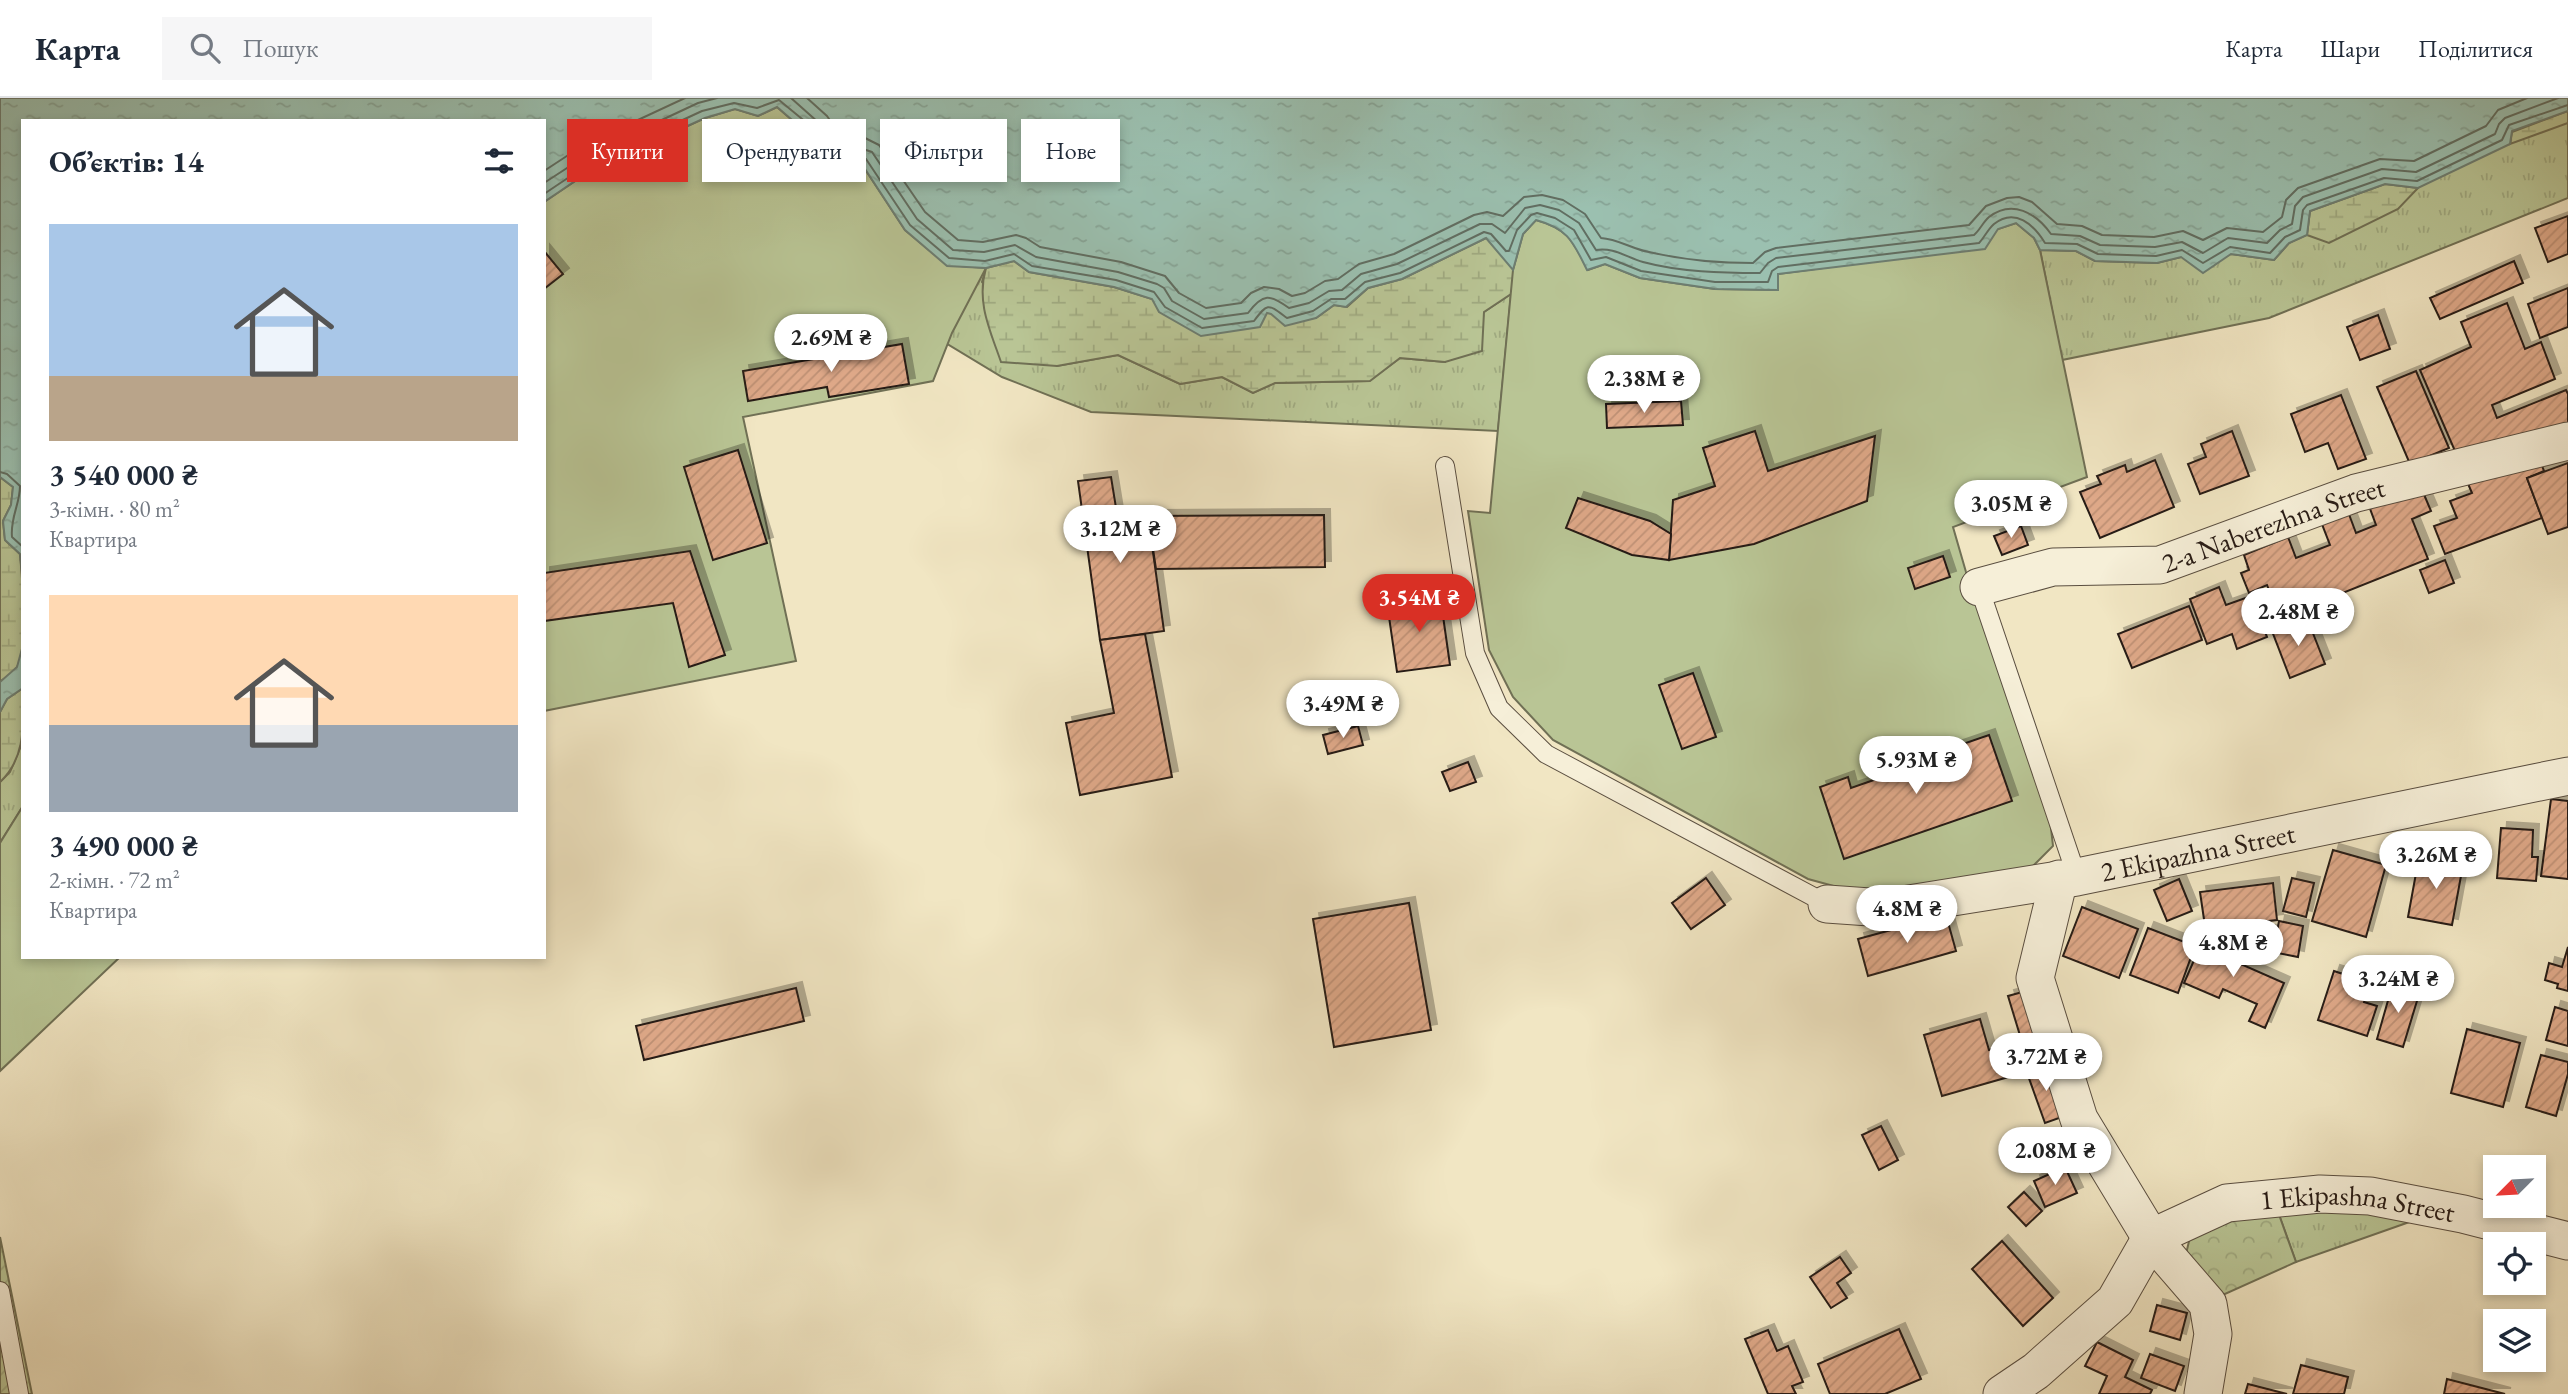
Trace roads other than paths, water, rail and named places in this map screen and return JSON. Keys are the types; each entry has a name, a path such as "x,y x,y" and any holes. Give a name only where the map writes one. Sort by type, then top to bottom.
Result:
{"street":[{"name":"2-a Naberezhna Street","path":"1979,587 2053,567 2160,565 2356,493 2568,442"},
{"name":"2 Ekipazhna Street","path":"1827,904 1884,908 2068,878 2568,776"},
{"path":"2068,878 2035,978 2079,1119 2151,1238 2208,1304 2213,1334 2203,1394"},
{"name":"1 Ekipashna Street","path":"2151,1238 2227,1203 2319,1194 2383,1199 2463,1214 2568,1241"},
{"path":"2002,1394 2036,1371 2115,1301 2151,1238"}],"lane":[{"path":"1445,466 1475,653 1499,708 1546,754 1827,904"},
{"path":"1979,587 2068,878"},
{"path":"0,1291 19,1394"}],"water":[{"path":"0,98 2568,98 2568,111 2512,131 2510,144 2418,188 2385,184 2310,211 2307,235 2289,243 2274,260 2231,254 2203,273 2181,257 2157,263 2095,261 2076,251 2040,250 2034,238 2016,223 1998,229 1985,249 1778,274 1778,290 1715,289 1640,278 1605,264 1587,270 1563,232 1536,220 1523,234 1513,270 1486,238 1402,279 1368,288 1346,307 1334,305 1316,318 1285,326 1267,313 1260,327 1201,336 1159,312 1152,299 1114,287 1029,272 1014,261 986,268 947,266 905,230 866,171 866,119 791,119 777,107 758,116 735,109 688,126 688,119 567,119 567,182 574,182 546,201 546,119 21,119 21,564 20,554 5,540 3,521 11,505 13,487 0,477"},
{"path":"21,652 21,689 7,699 0,712 0,682 17,667"}]}
